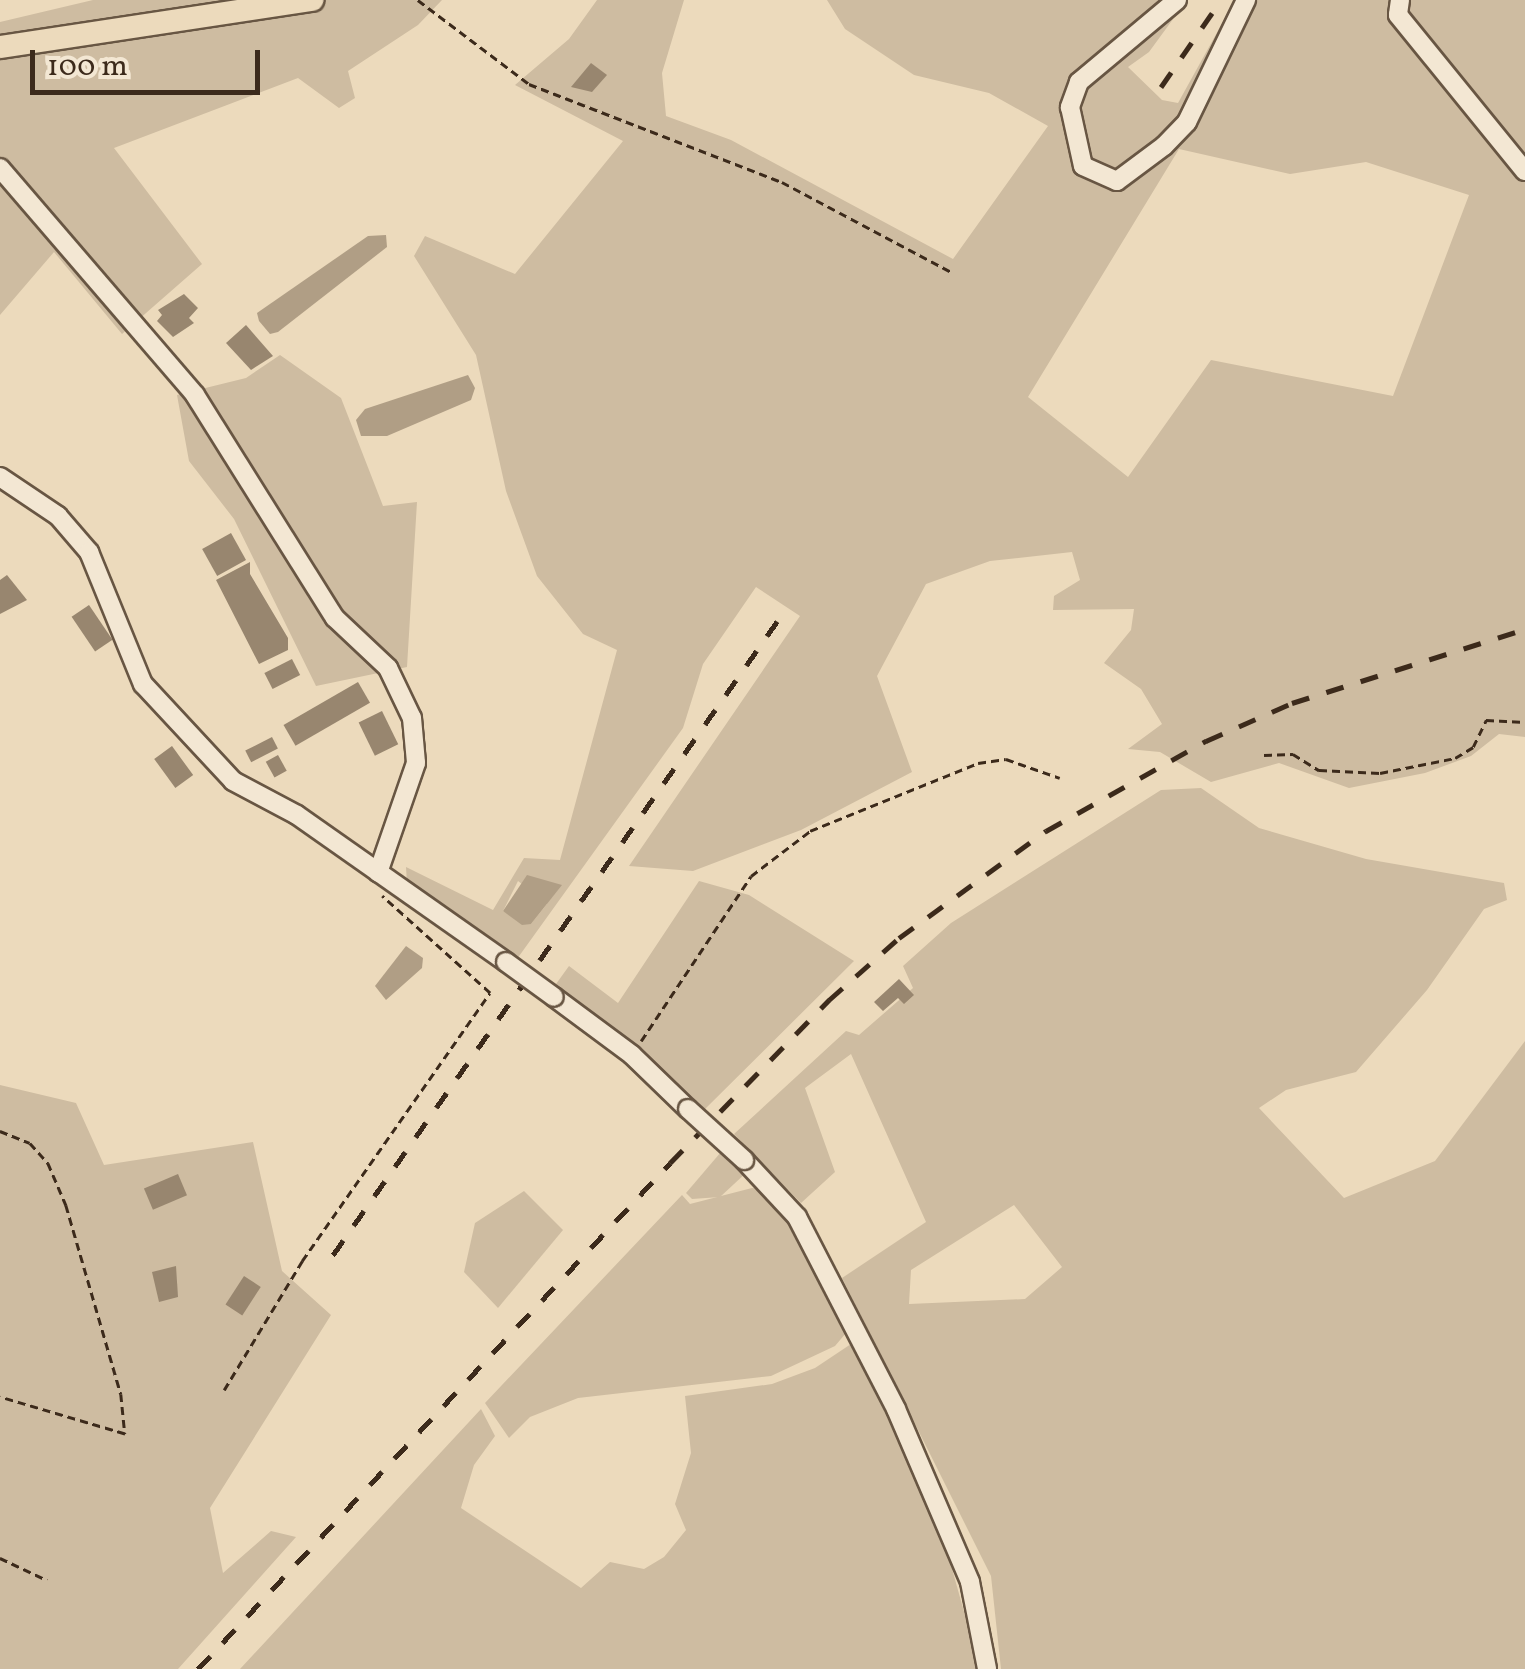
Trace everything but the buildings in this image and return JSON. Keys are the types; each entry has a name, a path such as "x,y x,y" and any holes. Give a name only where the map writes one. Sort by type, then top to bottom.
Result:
{"main road":[{"path":"0,47 312,0"}],"street":[{"path":"1178,0 1079,82 1070,107 1083,166 1116,180 1164,146 1186,122 1246,0"},
{"path":"1400,0 1398,16 1525,171"},
{"path":"0,168 195,395 335,618 388,668 412,718 416,764 378,883"},
{"path":"0,477 58,516 89,552 124,649 166,714 233,781 297,816 378,883 506,962 632,1055 744,1160 797,1217 896,1410 970,1582 987,1669"}],"path":[{"path":"418,0 529,84 782,182 951,272"},
{"path":"1264,754 1293,754 1319,770 1380,773 1454,758 1473,747 1486,720 1525,722"},
{"path":"632,1055 751,876 810,831 978,763 1006,759 1060,778"},
{"path":"224,1390 302,1261 490,994 378,883"},
{"path":"0,1131 39,1153 66,1204 121,1394 125,1434 0,1398"},
{"path":"0,1558 46,1580"}],"shaded area":[{"path":"93,0 442,0 418,25 348,71 355,98 339,108 298,78 114,148 202,264 122,334 54,252 0,315 0,22"},
{"path":"597,0 684,0 662,73 666,116 731,140 953,259 1048,126 989,93 914,75 845,29 827,0 1187,0 1149,52 1128,67 1162,100 1178,103 1235,0 1525,0 1525,737 1499,734 1471,756 1425,773 1349,788 1279,763 1211,782 1160,752 1128,749 1162,724 1141,689 1104,663 1131,630 1134,609 1053,610 1054,596 1080,580 1072,552 990,561 926,584 877,676 912,772 801,830 693,871 629,866 800,616 756,587 703,664 683,728 517,959 407,884 406,867 493,910 524,858 560,860 617,650 583,634 537,576 506,491 476,355 414,256 425,236 515,274 623,141 515,85 569,39","holes":["1179,149 1290,174 1366,162 1469,195 1393,396 1211,360 1128,477 1028,397","518,881 547,904 531,924 503,911"]},
{"path":"386,235 387,247 278,332 270,334 259,321 257,313 368,236"},
{"path":"280,355 341,398 383,506 417,502 407,667 316,686 234,519 189,461 177,395 246,378"},
{"path":"468,375 475,388 471,400 387,436 361,436 356,420 365,409"},
{"path":"1201,788 1259,828 1366,859 1504,883 1507,900 1484,909 1427,990 1356,1072 1286,1090 1259,1108 1344,1198 1435,1161 1525,1041 1525,1669 1001,1669 991,1576 842,1278 926,1222 851,1054 805,1088 835,1172 801,1203 734,1134 846,1031 859,1035 913,988 903,966 951,923 1161,790","holes":["1014,1205 1062,1267 1025,1299 909,1304 911,1270"]},
{"path":"527,875 562,885 531,924 522,925 503,911"},
{"path":"699,881 749,895 854,961 704,1110 556,984 569,966 618,1003"},
{"path":"406,946 423,958 422,968 386,1000 375,986"},
{"path":"0,1085 76,1103 104,1165 253,1142 282,1271 331,1315 210,1508 223,1573 271,1531 296,1537 178,1669 0,1669"},
{"path":"721,1152 747,1172 720,1197 692,1199 686,1193"},
{"path":"752,1188 764,1189 793,1219 846,1333 835,1346 771,1376 578,1398 530,1417 509,1438 485,1403 682,1195 690,1204"},
{"path":"524,1191 563,1230 498,1308 464,1272 475,1223"},
{"path":"854,1342 949,1558 980,1669 240,1669 481,1409 495,1436 474,1465 461,1508 581,1588 610,1562 644,1569 664,1557 686,1530 675,1504 691,1453 685,1396 772,1384 815,1368"}],"railway":[{"path":"1161,87 1221,0"},
{"path":"333,1255 783,613"},
{"path":"198,1669 670,1163 829,1000 899,938 1046,831 1206,741 1292,703 1525,629"}]}
